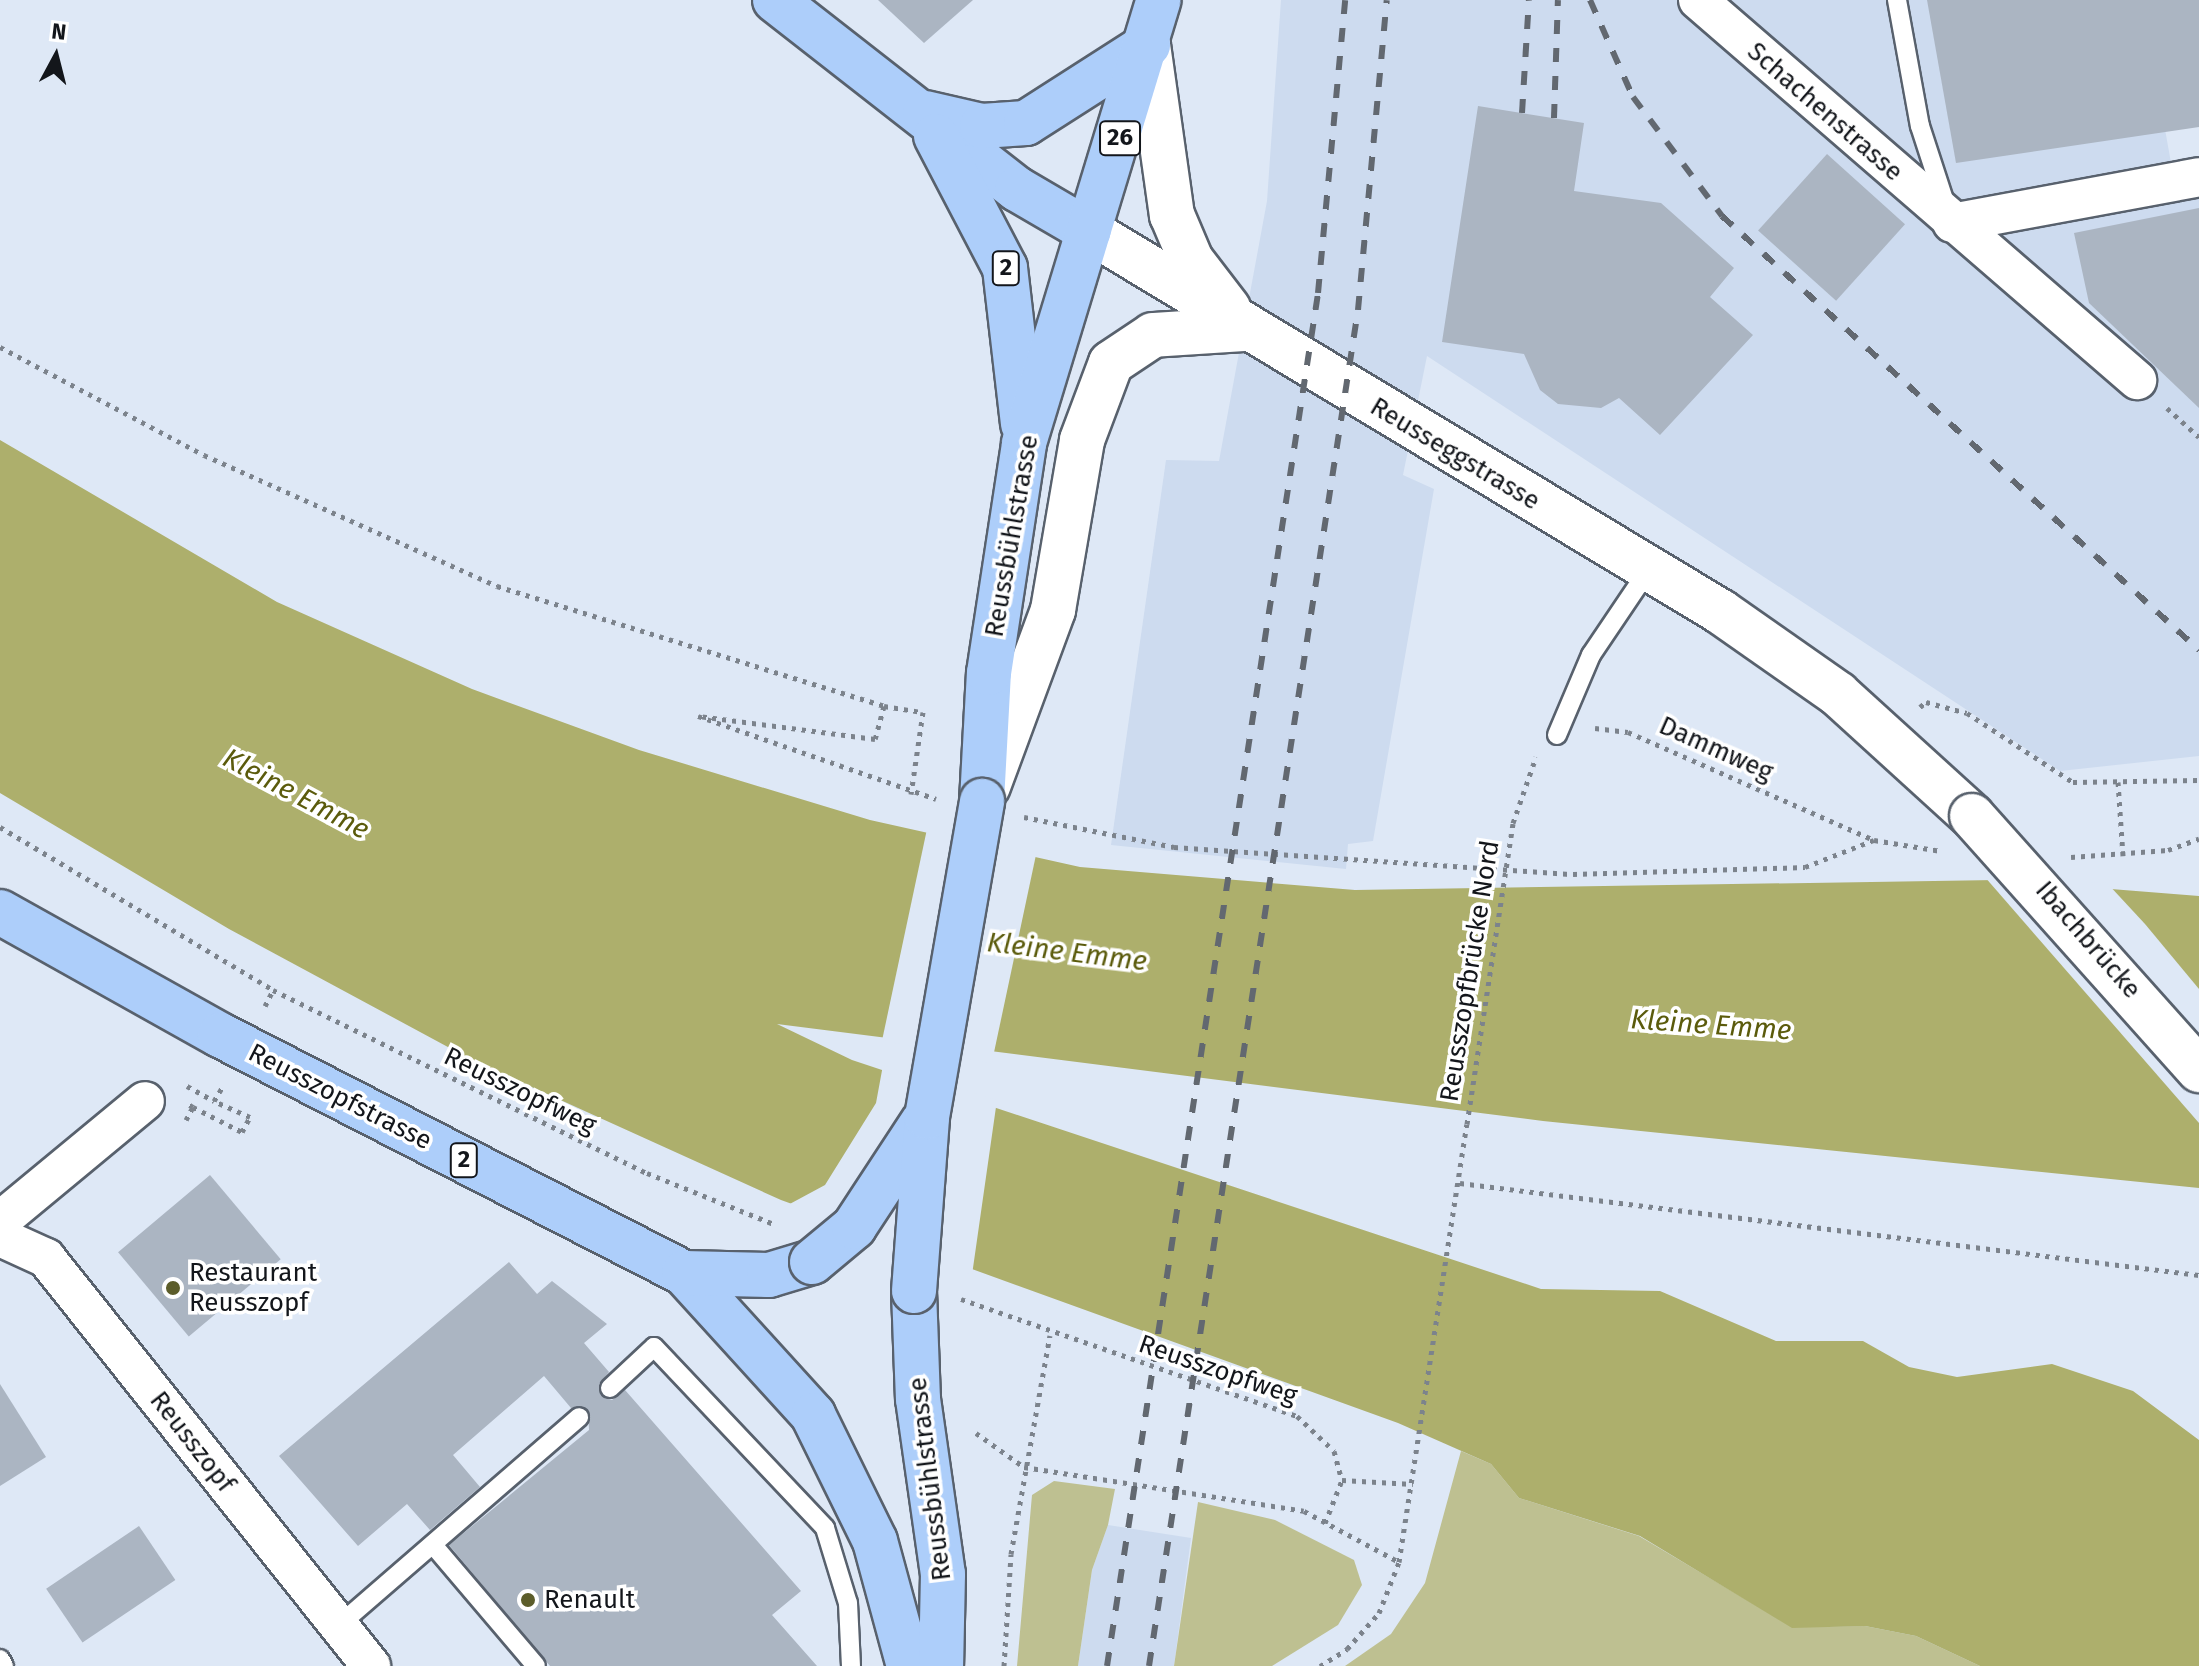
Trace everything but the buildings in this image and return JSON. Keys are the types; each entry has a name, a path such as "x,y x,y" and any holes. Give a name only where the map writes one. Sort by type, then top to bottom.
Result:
{"main road":[{"name":"2","path":"775,0 923,113 1005,268 1024,443"},
{"name":"26","path":"1089,231 1148,45 1159,0"},
{"path":"923,113 982,126 1026,123 1148,45 1172,215 1191,260 1245,329"},
{"name":"Reusseggstrasse","path":"923,113 1017,189 1245,329 1649,569 1838,694 1963,834"},
{"name":"Reussbühlstrasse","path":"941,1666 943,1574 918,1399 932,1293 927,1117 980,806 989,673 1024,443 1089,231"},
{"path":"980,806 1053,610 1082,440 1111,363 1153,335 1245,329"},
{"name":"Ibachbrücke","path":"1963,834 2199,1070"},
{"name":"Reusszopfstrasse","path":"0,912 220,1035 684,1273 813,1415 875,1541 909,1666"},
{"path":"801,1246 854,1227 927,1117"},
{"name":"Reusszopfstrasse","path":"684,1273 769,1275 801,1246"}],"street":[{"name":"Schachenstrasse","path":"1698,0 2137,380"},
{"path":"1952,223 2199,177"},
{"path":"0,1221 145,1101"},
{"name":"Reusszopf","path":"0,1237 46,1258 371,1666"}],"lane":[{"path":"1897,0 1920,126 1952,223"},
{"path":"1557,735 1591,655 1649,569"},
{"path":"610,1388 654,1347 825,1528 848,1603 851,1666"},
{"path":"338,1626 434,1546 579,1417"},
{"path":"434,1546 536,1666"},
{"path":"0,1659 4,1666"}],"path":[{"path":"0,347 204,455 497,586 884,706 923,712 911,794"},
{"path":"1915,711 1926,702 1967,713 2073,782 2199,780"},
{"path":"884,706 875,739 698,716 911,794 1174,847 1573,874 1805,867 1874,840"},
{"name":"Dammweg","path":"1557,735 1585,726 1628,732 1874,840 1963,834"},
{"name":"Reusszopfbrücke Nord","path":"1413,1484 1513,823 1534,760 1557,735"},
{"path":"2118,782 2123,856"},
{"name":"Reusszopfweg","path":"0,827 273,990 431,1070 801,1246"},
{"path":"2091,858 2123,856 2199,839"},
{"path":"193,1107 242,1132 250,1117 214,1101"},
{"path":"1460,1183 2199,1275"},
{"name":"Reusszopfweg","path":"932,1293 1297,1416 1334,1451 1342,1480"},
{"path":"1004,1666 1024,1467 1050,1335"},
{"path":"976,1433 1024,1467 1218,1493 1304,1511 1399,1562"},
{"path":"1320,1666 1347,1649 1379,1613 1399,1562 1413,1484 1342,1480 1325,1523"}],"shaded area":[{"path":"1281,0 2142,0 2176,191 2199,188 2199,756 2060,771 1427,356 1403,475 1434,489 1373,841 1348,844 1346,869 1111,845 1166,460 1219,461 1267,201"},
{"path":"1461,1451 1491,1464 1519,1498 1639,1536 1792,1627 1865,1626 1916,1636 1980,1666 1345,1666 1391,1634 1425,1583"},
{"path":"1054,1481 1115,1489 1108,1525 1092,1570 1078,1666 1017,1666 1032,1495"},
{"path":"1198,1502 1275,1520 1354,1560 1362,1585 1338,1625 1272,1666 1174,1666"},
{"path":"1108,1525 1191,1538 1174,1666 1078,1666 1092,1570"}],"water":[{"name":"Kleine Emme","path":"0,440 277,602 472,689 639,750 870,820 1080,867 1355,890 1996,880 2199,896 2199,1188 1543,1121 777,1024 852,1060 1541,1289 1660,1291 1776,1341 1863,1341 1909,1367 1957,1377 2052,1364 2133,1391 2199,1440 2199,1666 1980,1666 1916,1636 1865,1626 1792,1628 1640,1536 1519,1498 1491,1464 1398,1423 781,1200 472,1060 229,929 0,793"}],"pier":[{"path":"927,829 1037,852 992,1064 882,1040"},
{"path":"1984,876 2107,883 2145,924 2199,989 2199,1123"},
{"path":"883,1065 997,1100 972,1275 786,1206 825,1185 876,1103"}],"railway":[{"path":"1107,1666 1318,293 1345,0"},
{"path":"1149,1666 1358,310 1387,0"},
{"path":"1522,113 1529,0"},
{"path":"1554,118 1558,0"},
{"path":"1590,0 1633,97 1722,216 2199,650"}],"place":[{"name":"Restaurant Reusszopf","path":"173,1288"},
{"name":"Renault","path":"528,1600"}]}
